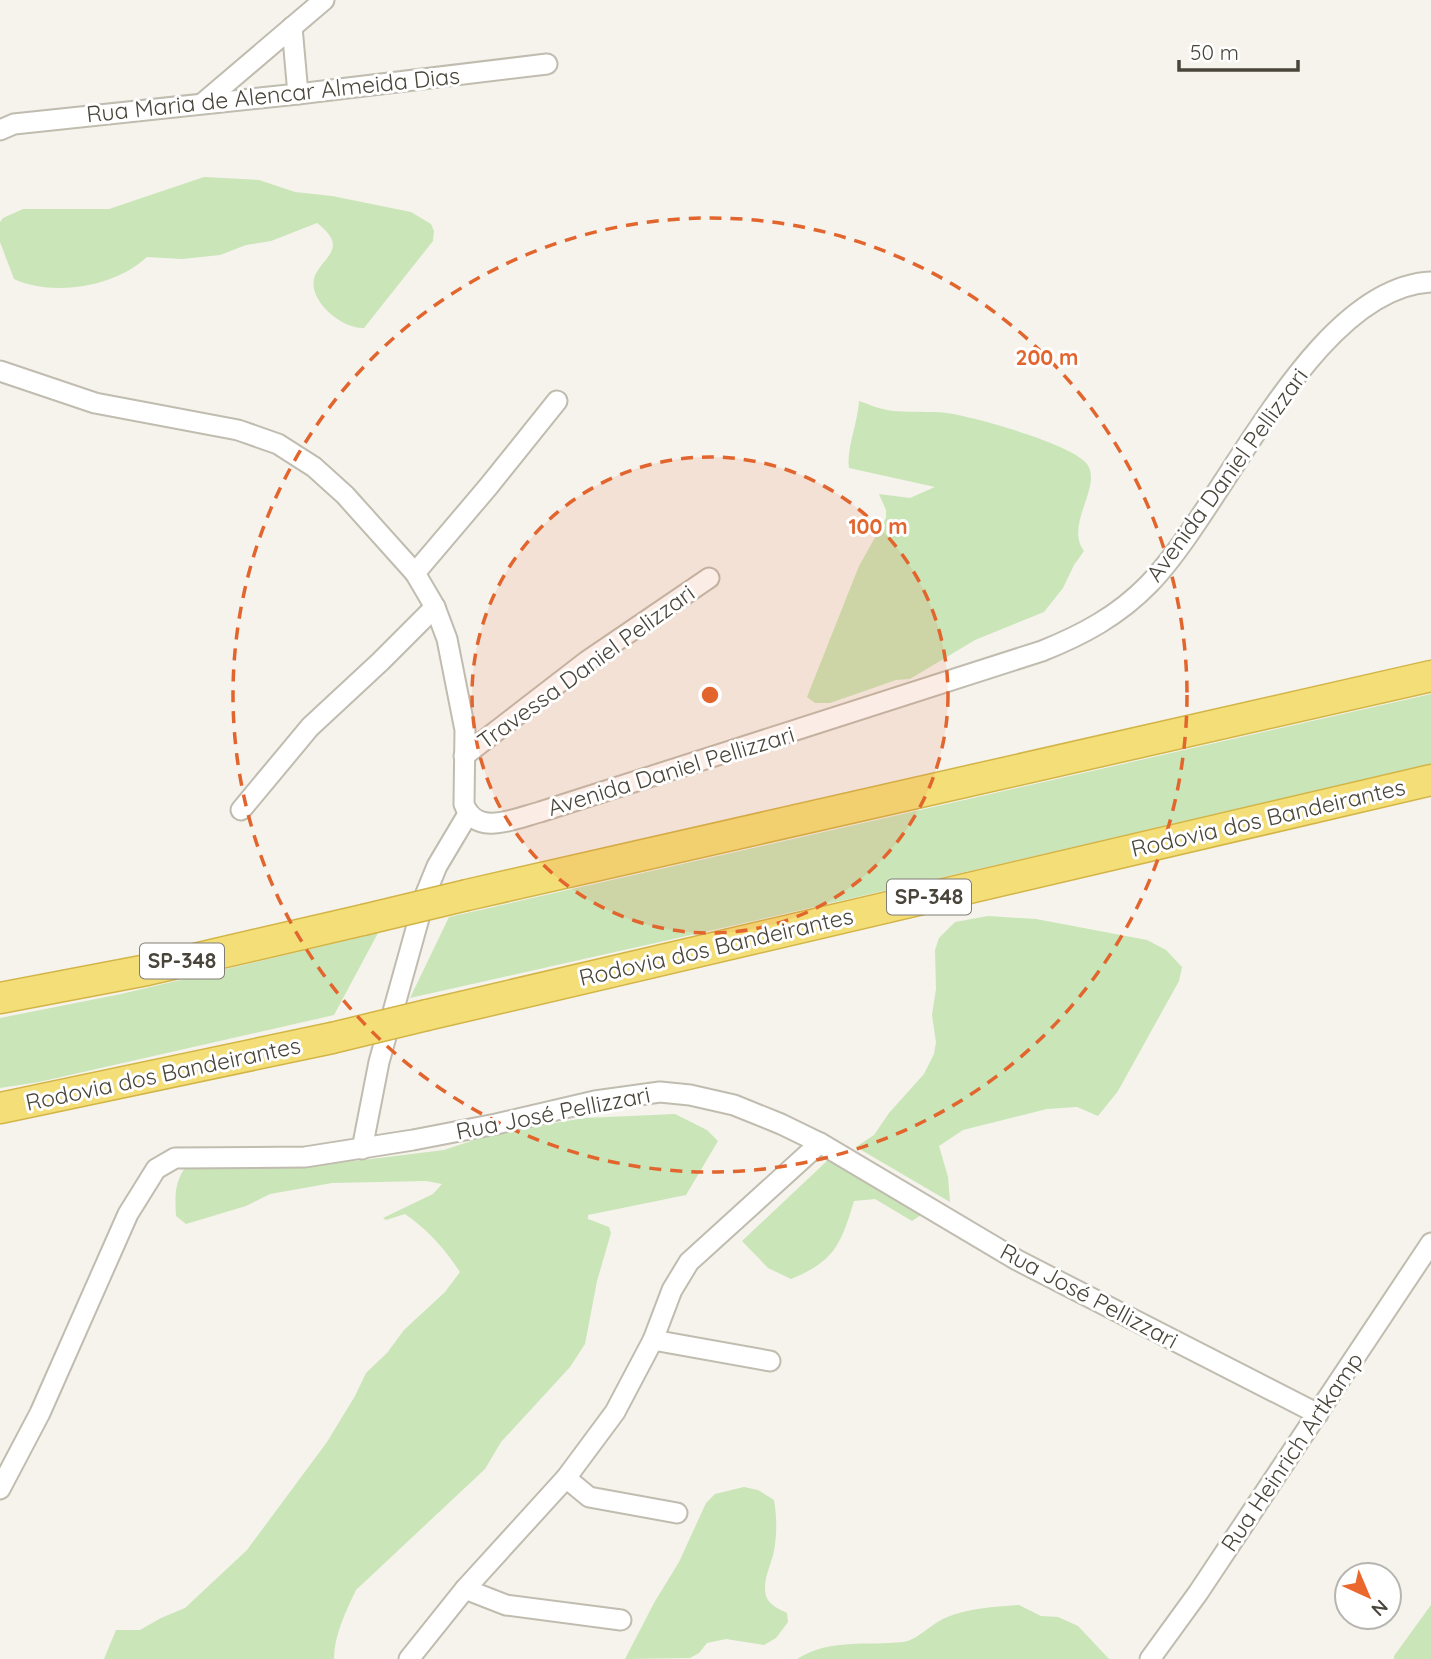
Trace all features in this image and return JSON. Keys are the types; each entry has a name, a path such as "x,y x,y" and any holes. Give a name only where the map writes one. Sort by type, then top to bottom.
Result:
{"highway":[{"name":"SP-348","path":"0,998 147,970 1431,676"},
{"name":"Rodovia dos Bandeirantes","path":"0,1108 332,1038 1431,780"}],"street":[{"path":"203,103 324,0"},
{"path":"292,27 298,94"},
{"name":"Rua Maria de Alencar Almeida Dias","path":"0,130 14,124 547,64"},
{"name":"Avenida Daniel Pellizzari","path":"467,814 482,824 496,824 540,812 1042,651 1078,636 1114,615 1149,585 1180,547 1281,393 1331,337 1367,305 1392,289 1413,282 1431,282"},
{"path":"0,371 95,403 238,430 278,444 314,467 345,495 415,573 435,607 447,639 465,730 463,789 467,814 426,893 379,1062 362,1149"},
{"path":"415,573 557,401"},
{"name":"Travessa Daniel Pelizzari","path":"464,756 587,661 709,578"},
{"path":"241,810 310,727 435,607"},
{"name":"Rua José Pellizzari","path":"0,1489 40,1413 128,1214 156,1169 175,1158 305,1157 362,1149 496,1124 595,1101 660,1092 690,1095 734,1105 782,1124 820,1143 1017,1260 1318,1414"},
{"path":"410,1659 465,1589 566,1478 615,1412 653,1340 672,1290 689,1262 820,1143"},
{"name":"Rua Heinrich Artkamp","path":"1150,1659 1198,1593 1431,1243"},
{"path":"653,1340 771,1361"},
{"path":"566,1478 589,1497 677,1513"},
{"path":"465,1589 506,1605 621,1620"}],"green space":[{"path":"204,177 259,180 295,192 332,196 411,212 431,224 434,231 433,241 364,328 338,319 322,305 317,296 314,279 333,247 327,232 317,223 271,241 246,245 220,255 182,259 147,257 118,276 83,286 47,287 14,279 0,242 0,222 3,218 23,209 109,209"},
{"path":"859,401 902,412 950,413 970,418 1047,441 1079,457 1087,464 1091,473 1078,530 1084,551 1063,588 1044,612 975,640 910,679 896,680 830,703 815,703 807,697 859,566 886,518 886,510 879,494 910,498 935,487 849,468 849,453"},
{"path":"1431,694 1431,764 410,998 449,917"},
{"path":"988,916 1036,919 1147,940 1166,950 1182,967 1179,981 1118,1091 1098,1116 1077,1107 1047,1109 963,1130 939,1146 948,1177 950,1202 856,1147 874,1135 889,1113 924,1074 934,1054 936,1042 932,1015 936,989 935,950 939,938 955,922"},
{"path":"378,933 334,1015 39,1082 0,1088 0,1018 121,994"},
{"path":"675,1114 707,1130 718,1141 686,1195 588,1215 588,1219 609,1227 611,1233 597,1281 585,1344 570,1367 501,1442 485,1469 356,1590 338,1632 334,1659 104,1659 116,1630 140,1630 185,1608 247,1550 327,1442 366,1373 387,1353 404,1330 445,1292 460,1272 435,1240 405,1214 386,1220 383,1218 433,1194 442,1184 426,1181 332,1183 270,1194 246,1206 186,1224 176,1216 176,1195 180,1176 188,1164 218,1168 274,1167 363,1160 444,1150 498,1132 585,1118"},
{"path":"829,1159 924,1213 912,1221 875,1199 854,1201 840,1240 827,1258 791,1279 768,1268 742,1241"},
{"path":"744,1487 758,1490 774,1500 776,1538 765,1590 769,1602 787,1613 788,1622 776,1638 764,1645 726,1639 707,1643 699,1653 690,1658 625,1659 679,1562 706,1503 715,1494"},
{"path":"1019,1605 1041,1616 1058,1617 1078,1626 1109,1659 797,1659 810,1652 836,1645 903,1642 940,1621 963,1612"},
{"path":"1431,1605 1431,1659 1394,1659 1394,1656"}]}
